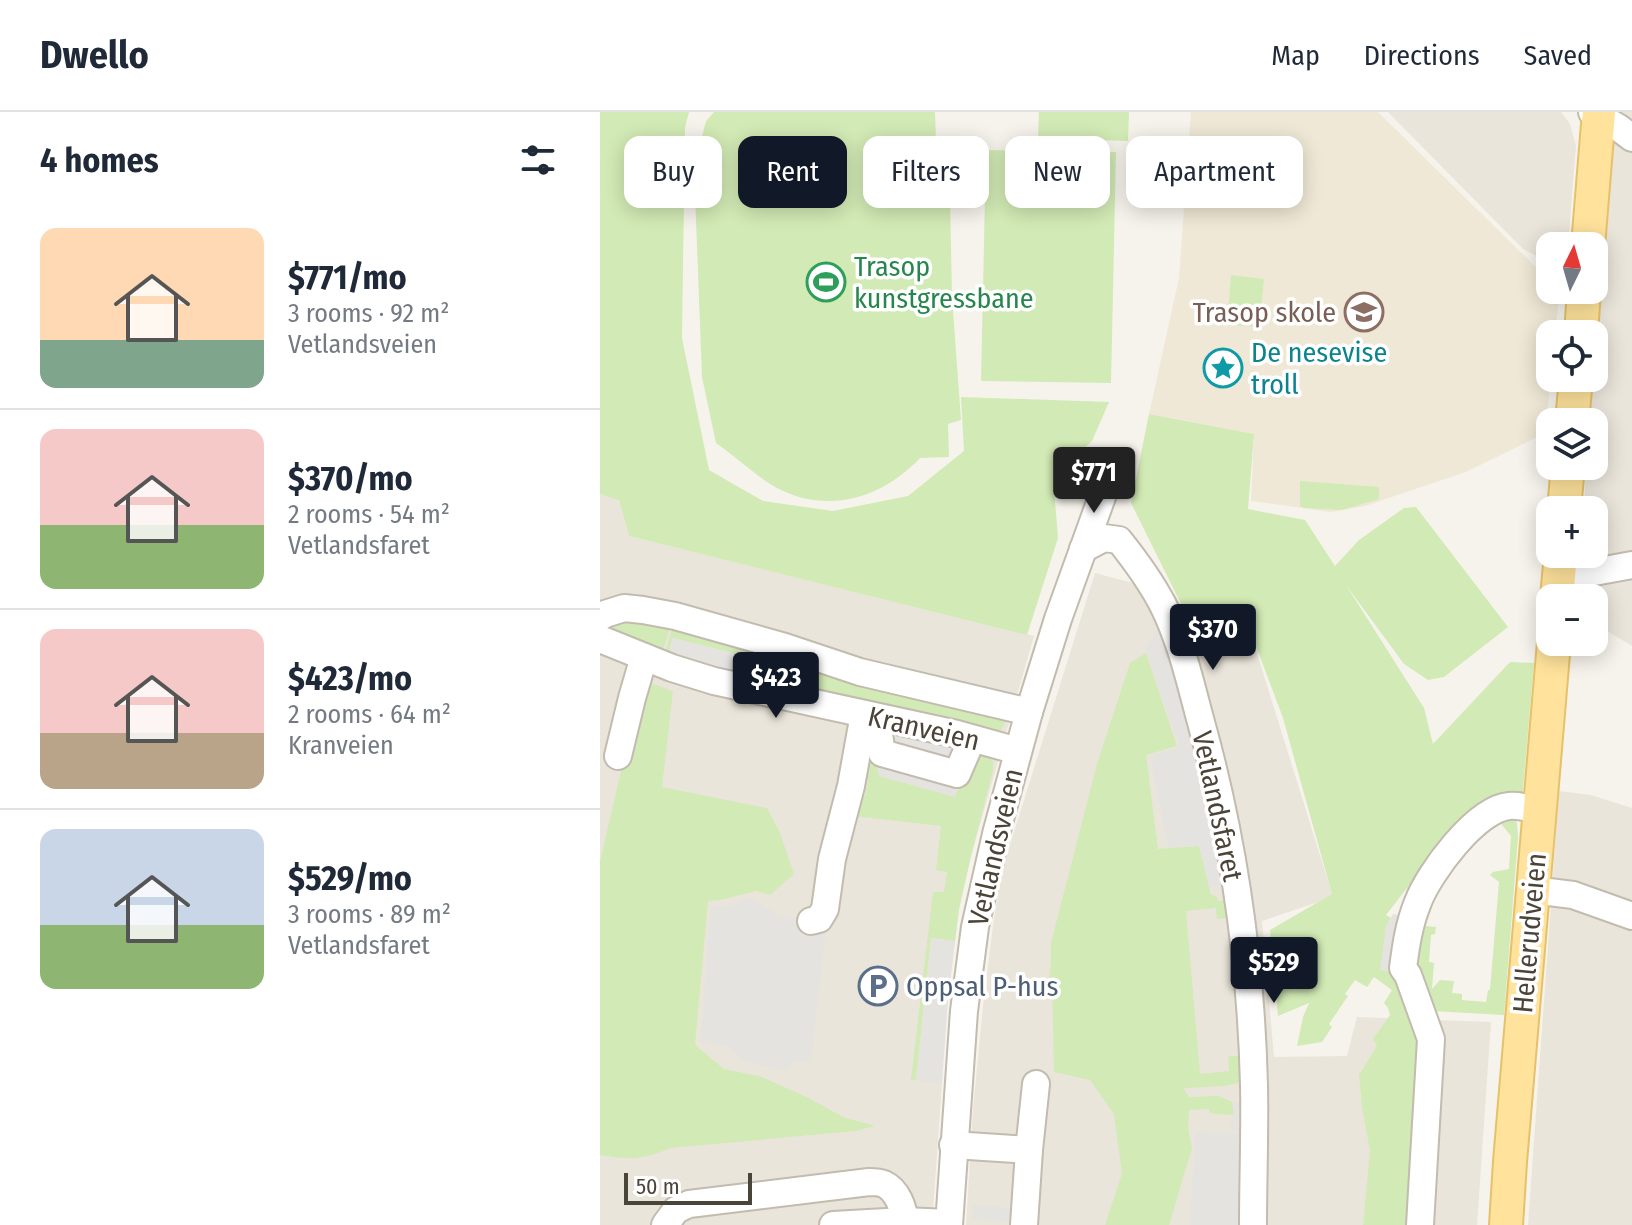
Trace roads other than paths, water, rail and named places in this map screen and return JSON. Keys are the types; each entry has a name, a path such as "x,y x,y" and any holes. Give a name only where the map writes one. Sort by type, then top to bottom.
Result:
{"main road":[{"path":"1589,232 1596,113"},
{"name":"Hellerudveien","path":"1506,1225 1553,656"}],"street":[{"path":"1596,113 1632,138"},
{"name":"Vetlandsveien","path":"949,1224 964,1011 975,927 1029,712 1058,619 1107,483"},
{"name":"Vetlandsfaret","path":"1083,549 1104,538 1119,540 1137,562 1162,604 1178,641 1212,758 1244,945 1254,1085 1253,1225"},
{"path":"1559,575 1632,565"},
{"path":"600,617 624,608 675,616 860,672 1029,712"},
{"name":"Kranveien","path":"600,639 714,681 1018,751"},
{"path":"618,756 644,657"},
{"path":"872,716 878,728 882,753 957,774 972,739"},
{"path":"811,921 819,919 825,909 832,859 872,716"},
{"path":"1420,1225 1431,1039 1403,968 1407,932 1419,899 1470,829 1484,817 1504,807 1539,810"},
{"path":"1533,890 1573,895 1632,916"},
{"path":"1024,1225 1036,1084"},
{"path":"953,1145 1029,1150"},
{"path":"665,1225 676,1210 689,1204 869,1182 889,1188 902,1205 904,1221"},
{"path":"833,1225 904,1221 949,1224"}],"place":[{"name":"Trasop kunstgressbane","path":"826,282"},
{"name":"Trasop skole","path":"1364,312"},
{"name":"De nesevise troll","path":"1223,368"},
{"name":"Oppsal P-hus","path":"878,986"}]}
